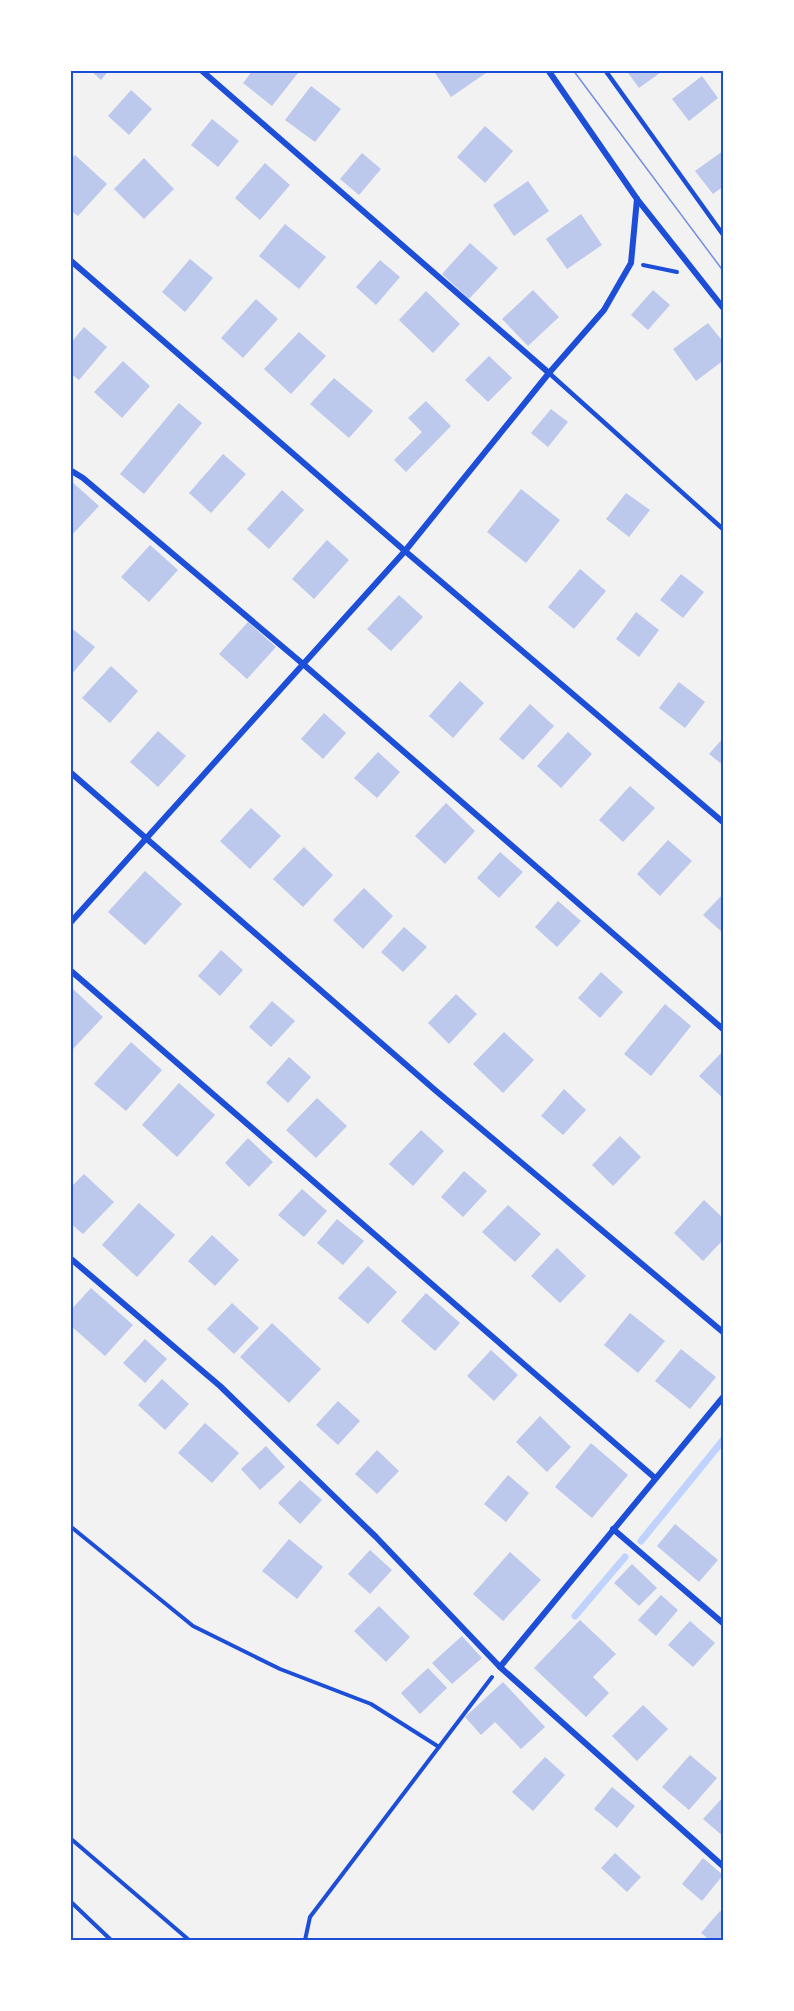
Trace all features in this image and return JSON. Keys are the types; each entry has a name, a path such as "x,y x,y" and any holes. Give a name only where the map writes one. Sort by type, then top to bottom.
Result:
{"street":[{"path":"201,70 549,373"},
{"path":"548,70 637,199 723,309"},
{"path":"70,923 405,551 549,373 604,310 631,263 637,199"},
{"path":"70,260 723,823"},
{"path":"70,470 92,485 303,664 723,1030"},
{"path":"70,772 435,1090 723,1333"},
{"path":"70,970 655,1478"},
{"path":"70,1258 220,1386 376,1537 500,1666 723,1867"},
{"path":"500,1666 723,1396"},
{"path":"613,1529 723,1624"}],"lane":[{"path":"605,70 723,236"},
{"path":"549,373 723,530"}],"path":[{"path":"631,263 698,276"},
{"path":"70,1526 193,1626 280,1669 371,1704 439,1748"},
{"path":"305,1941 310,1917 500,1666"},
{"path":"70,1838 189,1941"},
{"path":"70,1900 111,1941"}],"building":[{"path":"90,70 109,70 101,80"},
{"path":"253,70 295,70 298,73 272,106 243,83"},
{"path":"433,70 485,70 486,73 451,97"},
{"path":"626,70 664,70 639,88"},
{"path":"702,76 718,98 689,121 672,99"},
{"path":"311,86 341,109 315,142 285,120"},
{"path":"131,90 152,109 129,135 108,116"},
{"path":"212,119 239,141 218,167 191,145"},
{"path":"485,126 513,151 485,183 457,157"},
{"path":"723,151 724,186 713,194 695,171"},
{"path":"362,153 381,169 359,195 340,179"},
{"path":"75,155 107,184 78,216 70,210 70,160"},
{"path":"144,158 174,189 144,219 114,189"},
{"path":"265,163 290,185 260,220 235,198"},
{"path":"528,181 549,211 514,236 493,205"},
{"path":"581,214 602,245 567,269 546,239"},
{"path":"285,224 326,257 299,289 259,256"},
{"path":"470,243 498,268 469,299 442,274"},
{"path":"190,259 213,278 185,312 162,292"},
{"path":"380,260 400,277 376,305 356,287"},
{"path":"533,290 559,317 528,346 502,319"},
{"path":"653,290 670,305 648,330 631,315"},
{"path":"426,291 460,324 433,353 399,320"},
{"path":"256,299 278,319 243,358 221,338"},
{"path":"708,323 724,343 724,360 696,381 673,349"},
{"path":"84,327 107,347 79,380 70,373 70,344"},
{"path":"299,332 326,356 291,394 264,369"},
{"path":"489,356 512,378 488,402 465,380"},
{"path":"123,361 150,386 122,418 94,392"},
{"path":"334,378 373,411 349,438 310,404"},
{"path":"426,401 451,426 406,472 394,460 422,432 408,418"},
{"path":"179,403 202,423 144,494 120,474"},
{"path":"551,409 568,422 548,447 531,433"},
{"path":"223,454 246,474 211,513 189,493"},
{"path":"70,480 99,506 70,537"},
{"path":"521,489 560,520 526,563 487,532"},
{"path":"282,490 304,510 269,549 247,529"},
{"path":"626,493 650,510 629,537 606,519"},
{"path":"327,540 349,560 314,599 292,579"},
{"path":"150,545 178,570 149,602 121,577"},
{"path":"580,569 606,591 574,629 548,607"},
{"path":"681,574 704,592 683,618 660,600"},
{"path":"399,595 423,617 391,651 367,629"},
{"path":"636,612 659,630 639,657 616,639"},
{"path":"248,622 276,647 247,679 219,654"},
{"path":"70,627 95,647 70,676"},
{"path":"111,666 138,691 110,723 82,698"},
{"path":"460,681 484,703 453,738 429,716"},
{"path":"679,682 705,702 685,728 659,708"},
{"path":"530,704 554,726 523,760 499,739"},
{"path":"324,713 346,733 323,759 301,739"},
{"path":"158,731 186,756 158,787 130,762"},
{"path":"568,732 592,754 561,788 537,766"},
{"path":"724,737 724,766 709,754"},
{"path":"378,752 400,772 377,798 354,778"},
{"path":"630,786 655,808 623,842 599,820"},
{"path":"446,803 475,831 445,864 415,836"},
{"path":"251,808 281,836 250,869 220,841"},
{"path":"668,840 692,861 660,896 637,874"},
{"path":"304,847 333,875 303,907 273,879"},
{"path":"500,852 523,872 499,898 477,878"},
{"path":"145,871 182,904 145,945 108,912"},
{"path":"364,888 393,916 363,949 333,920"},
{"path":"724,893 724,934 703,915"},
{"path":"558,901 581,921 557,947 535,927"},
{"path":"404,927 427,947 403,972 381,952"},
{"path":"221,950 243,970 220,996 198,976"},
{"path":"601,972 623,992 600,1018 578,998"},
{"path":"73,989 103,1017 72,1050 70,1048 70,992"},
{"path":"456,994 477,1014 449,1044 428,1023"},
{"path":"272,1001 295,1021 271,1047 249,1027"},
{"path":"665,1004 691,1026 651,1076 624,1054"},
{"path":"504,1032 534,1060 503,1093 473,1064"},
{"path":"131,1042 162,1070 126,1111 94,1084"},
{"path":"724,1050 724,1099 699,1076"},
{"path":"289,1057 311,1077 288,1103 266,1083"},
{"path":"179,1083 215,1115 177,1157 142,1125"},
{"path":"564,1089 586,1110 563,1135 541,1116"},
{"path":"317,1098 347,1126 316,1158 286,1130"},
{"path":"421,1130 444,1151 413,1186 389,1164"},
{"path":"620,1136 641,1157 613,1186 592,1165"},
{"path":"248,1138 273,1162 249,1187 225,1163"},
{"path":"464,1171 487,1191 463,1217 441,1197"},
{"path":"84,1174 114,1202 83,1234 70,1223 70,1188"},
{"path":"302,1189 327,1211 304,1237 278,1215"},
{"path":"704,1200 724,1219 724,1239 703,1261 674,1233"},
{"path":"139,1203 175,1235 137,1277 102,1245"},
{"path":"508,1205 541,1234 515,1262 482,1232"},
{"path":"337,1219 364,1241 343,1265 317,1243"},
{"path":"212,1235 239,1260 215,1286 188,1261"},
{"path":"557,1248 586,1276 560,1303 531,1276"},
{"path":"368,1266 397,1292 368,1324 338,1298"},
{"path":"91,1288 133,1325 105,1356 70,1325 70,1311"},
{"path":"426,1293 460,1323 435,1351 401,1321"},
{"path":"232,1303 259,1328 234,1354 207,1329"},
{"path":"630,1313 665,1341 638,1373 604,1345"},
{"path":"272,1323 321,1369 289,1403 240,1357"},
{"path":"145,1339 167,1359 145,1383 123,1363"},
{"path":"681,1349 716,1377 690,1409 655,1381"},
{"path":"491,1350 518,1375 494,1401 467,1376"},
{"path":"162,1379 189,1404 165,1430 138,1405"},
{"path":"338,1401 360,1421 338,1445 316,1425"},
{"path":"540,1416 571,1447 547,1472 516,1442"},
{"path":"205,1423 239,1453 212,1483 178,1453"},
{"path":"591,1443 628,1475 592,1518 555,1487"},
{"path":"266,1446 285,1467 260,1490 241,1469"},
{"path":"377,1450 399,1471 377,1494 355,1474"},
{"path":"508,1475 529,1493 506,1522 484,1504"},
{"path":"300,1480 322,1500 300,1524 278,1503"},
{"path":"675,1524 718,1560 699,1582 657,1546"},
{"path":"289,1539 323,1567 297,1599 262,1571"},
{"path":"370,1550 392,1570 370,1594 348,1574"},
{"path":"510,1552 541,1580 503,1621 473,1594"},
{"path":"632,1564 657,1588 639,1606 614,1583"},
{"path":"661,1595 678,1610 656,1636 638,1620"},
{"path":"379,1606 410,1637 386,1662 354,1631"},
{"path":"580,1620 616,1654 593,1677 609,1693 586,1717 534,1668"},
{"path":"690,1621 715,1643 693,1667 668,1645"},
{"path":"462,1636 482,1658 452,1684 432,1663"},
{"path":"428,1668 447,1688 420,1714 401,1693"},
{"path":"503,1682 545,1727 521,1749 495,1722 481,1735 465,1717"},
{"path":"643,1705 668,1729 637,1761 612,1736"},
{"path":"690,1755 717,1778 689,1810 662,1787"},
{"path":"545,1757 565,1775 533,1811 512,1792"},
{"path":"612,1787 635,1806 617,1828 594,1809"},
{"path":"724,1796 724,1837 703,1819"},
{"path":"615,1853 641,1877 627,1892 601,1868"},
{"path":"703,1858 723,1875 702,1901 682,1884"},
{"path":"720,1911 724,1914 724,1940 710,1940 701,1933"}],"waterway":[{"path":"641,1541 724,1439"},
{"path":"575,1616 625,1557"}],"tram line":[{"path":"573,70 724,272"}]}
